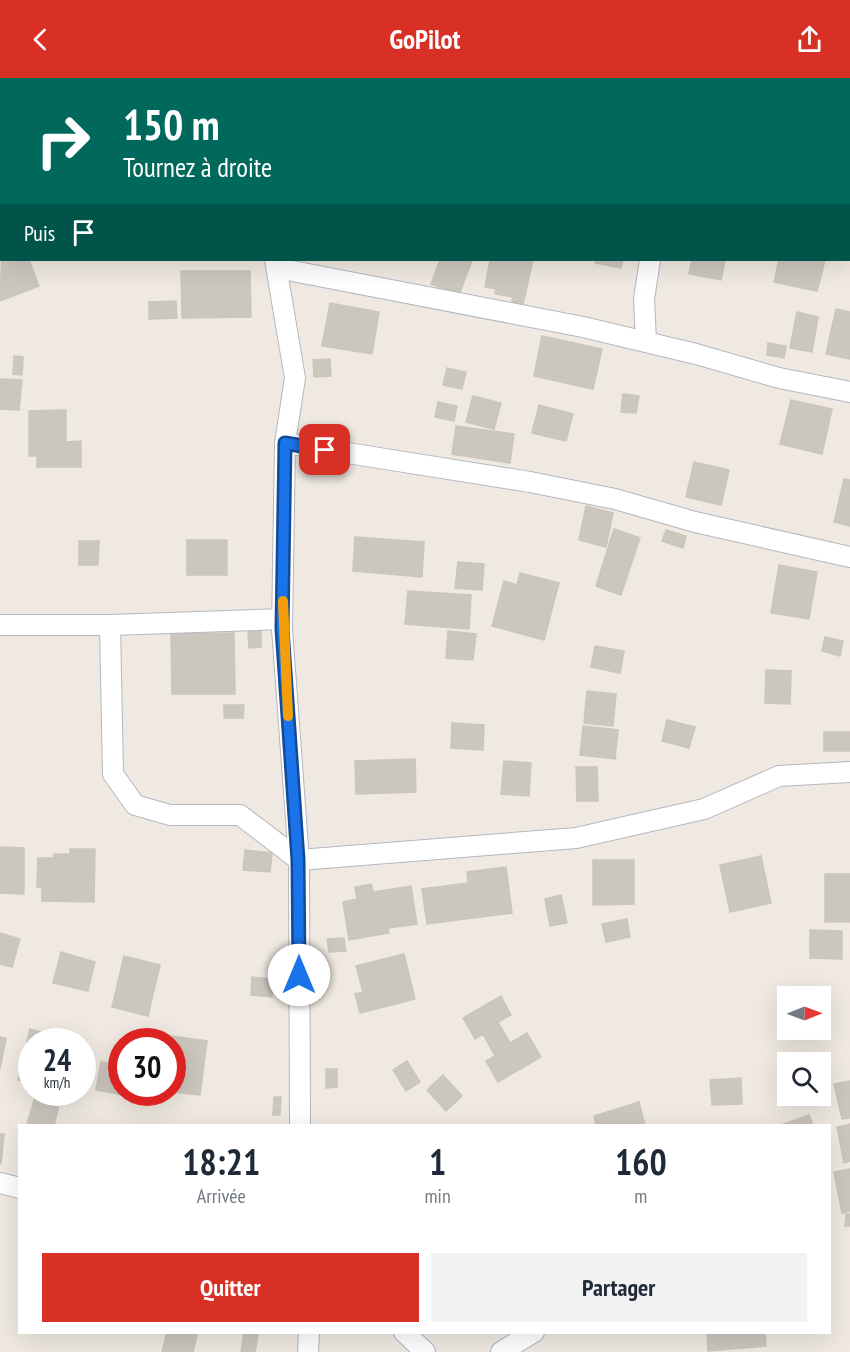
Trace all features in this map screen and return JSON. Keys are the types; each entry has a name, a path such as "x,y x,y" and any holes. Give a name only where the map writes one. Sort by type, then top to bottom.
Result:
{"street":[{"path":"645,341 644,299 650,261"},
{"path":"300,1124 298,860 282,619 285,443 295,378 276,264 645,341 779,378 850,392"},
{"path":"285,443 530,482 615,499 695,522 850,557"},
{"path":"0,625 110,625 282,619"},
{"path":"110,625 113,774 135,805 170,815 240,815 298,860 576,838 704,809 779,776 850,772"},
{"path":"0,1183 18,1188"},
{"path":"308,1352 309,1334"},
{"path":"406,1334 425,1352"},
{"path":"501,1352 531,1334"}],"building":[{"path":"2,261 29,261 39,286 0,301"},
{"path":"440,261 472,261 459,295 431,284"},
{"path":"490,261 533,261 523,304 512,302 513,297 495,294 496,289 485,287"},
{"path":"596,261 623,261 621,268 595,263"},
{"path":"692,261 725,261 721,280 689,274"},
{"path":"779,261 825,261 817,291 774,282"},
{"path":"181,271 250,271 251,317 182,318"},
{"path":"176,301 177,318 149,319 149,302"},
{"path":"330,303 379,312 372,354 322,346"},
{"path":"836,309 850,312 850,359 826,354"},
{"path":"797,312 818,317 812,352 790,348"},
{"path":"542,336 602,349 593,389 534,376"},
{"path":"768,343 786,346 784,358 767,355"},
{"path":"14,356 23,357 22,375 13,374"},
{"path":"330,359 331,376 314,377 313,360"},
{"path":"447,368 466,372 462,389 443,385"},
{"path":"0,379 22,380 19,410 0,409"},
{"path":"623,394 639,396 636,413 621,412"},
{"path":"473,396 501,403 494,429 466,422"},
{"path":"791,400 832,409 822,454 780,444"},
{"path":"438,402 457,406 454,421 435,417"},
{"path":"539,405 573,414 566,441 532,433"},
{"path":"66,410 66,442 81,441 81,467 37,467 37,456 29,456 29,411"},
{"path":"456,426 514,434 510,463 452,454"},
{"path":"694,462 729,470 721,505 686,497"},
{"path":"844,479 850,480 850,526 834,522"},
{"path":"586,506 613,513 606,547 579,540"},
{"path":"614,529 640,538 621,595 596,586"},
{"path":"666,530 686,536 683,548 662,541"},
{"path":"355,537 424,542 422,577 353,571"},
{"path":"187,540 227,540 227,575 187,575"},
{"path":"79,541 99,541 98,565 79,565"},
{"path":"458,562 484,564 482,590 455,588"},
{"path":"779,565 817,572 809,619 771,613"},
{"path":"520,573 559,583 544,640 492,626 504,581 517,585"},
{"path":"408,591 471,595 469,629 405,624"},
{"path":"248,631 261,631 261,647 249,648"},
{"path":"448,631 476,634 473,660 446,658"},
{"path":"234,633 235,694 172,694 171,634"},
{"path":"825,637 843,641 840,656 822,651"},
{"path":"595,646 624,651 620,673 591,667"},
{"path":"766,670 791,671 790,704 765,703"},
{"path":"587,691 616,694 613,726 584,723"},
{"path":"224,705 244,705 243,718 224,718"},
{"path":"667,720 695,727 689,748 662,741"},
{"path":"452,723 484,725 483,750 451,748"},
{"path":"583,726 618,730 615,759 580,755"},
{"path":"824,732 850,732 850,751 824,751"},
{"path":"415,759 416,792 356,794 355,761"},
{"path":"504,761 531,763 529,796 501,794"},
{"path":"576,767 597,767 598,801 577,801"},
{"path":"0,847 24,848 24,894 0,893"},
{"path":"70,849 95,849 94,902 42,901 42,887 37,887 38,858 54,858 54,854 70,854"},
{"path":"245,850 272,853 270,872 243,870"},
{"path":"761,856 771,903 730,912 720,865"},
{"path":"593,860 634,860 634,904 593,905"},
{"path":"506,867 512,913 427,924 422,889 468,883 467,872"},
{"path":"825,874 850,874 850,922 825,922"},
{"path":"371,884 373,892 411,886 417,924 388,928 389,933 349,940 343,902 357,899 355,887"},
{"path":"561,895 567,923 550,926 545,899"},
{"path":"627,919 630,937 606,942 602,924"},
{"path":"810,930 842,931 842,959 810,958"},
{"path":"0,933 20,939 12,967 0,964"},
{"path":"344,938 346,951 329,952 327,939"},
{"path":"61,952 95,962 88,991 53,983"},
{"path":"404,954 415,999 360,1013 355,994 363,992 356,966"},
{"path":"124,956 160,965 148,1016 112,1007"},
{"path":"252,977 273,979 272,997 251,995"},
{"path":"501,996 511,1015 498,1022 510,1043 527,1033 541,1057 498,1082 486,1061 495,1056 483,1034 475,1039 463,1018"},
{"path":"0,1037 6,1038 0,1069"},
{"path":"186,1038 207,1041 200,1095 186,1094"},
{"path":"407,1061 420,1082 406,1091 393,1070"},
{"path":"101,1062 108,1063 108,1092 96,1090"},
{"path":"326,1069 337,1069 337,1087 326,1088"},
{"path":"443,1075 462,1096 446,1111 427,1090"},
{"path":"741,1078 742,1104 712,1105 710,1080"},
{"path":"850,1081 850,1118 842,1119 834,1084"},
{"path":"274,1097 281,1097 280,1115 273,1115"},
{"path":"639,1102 645,1124 596,1124 594,1116"},
{"path":"32,1106 59,1106 54,1124 27,1124"},
{"path":"809,1115 813,1124 784,1124"},
{"path":"850,1124 850,1161 844,1163 837,1127"},
{"path":"0,1134 4,1134 1,1164 0,1164"},
{"path":"850,1169 850,1211 842,1213 834,1172"},
{"path":"846,1214 850,1214 850,1226 845,1226"},
{"path":"166,1334 197,1335 193,1352 162,1352"},
{"path":"244,1334 258,1335 255,1352 241,1352"},
{"path":"707,1334 765,1334 766,1346 708,1351"}],"slow traffic":[{"path":"283,601 282,629 288,716"}],"route":[{"path":"299,975 298,860 282,629 285,443 325,450"}]}
